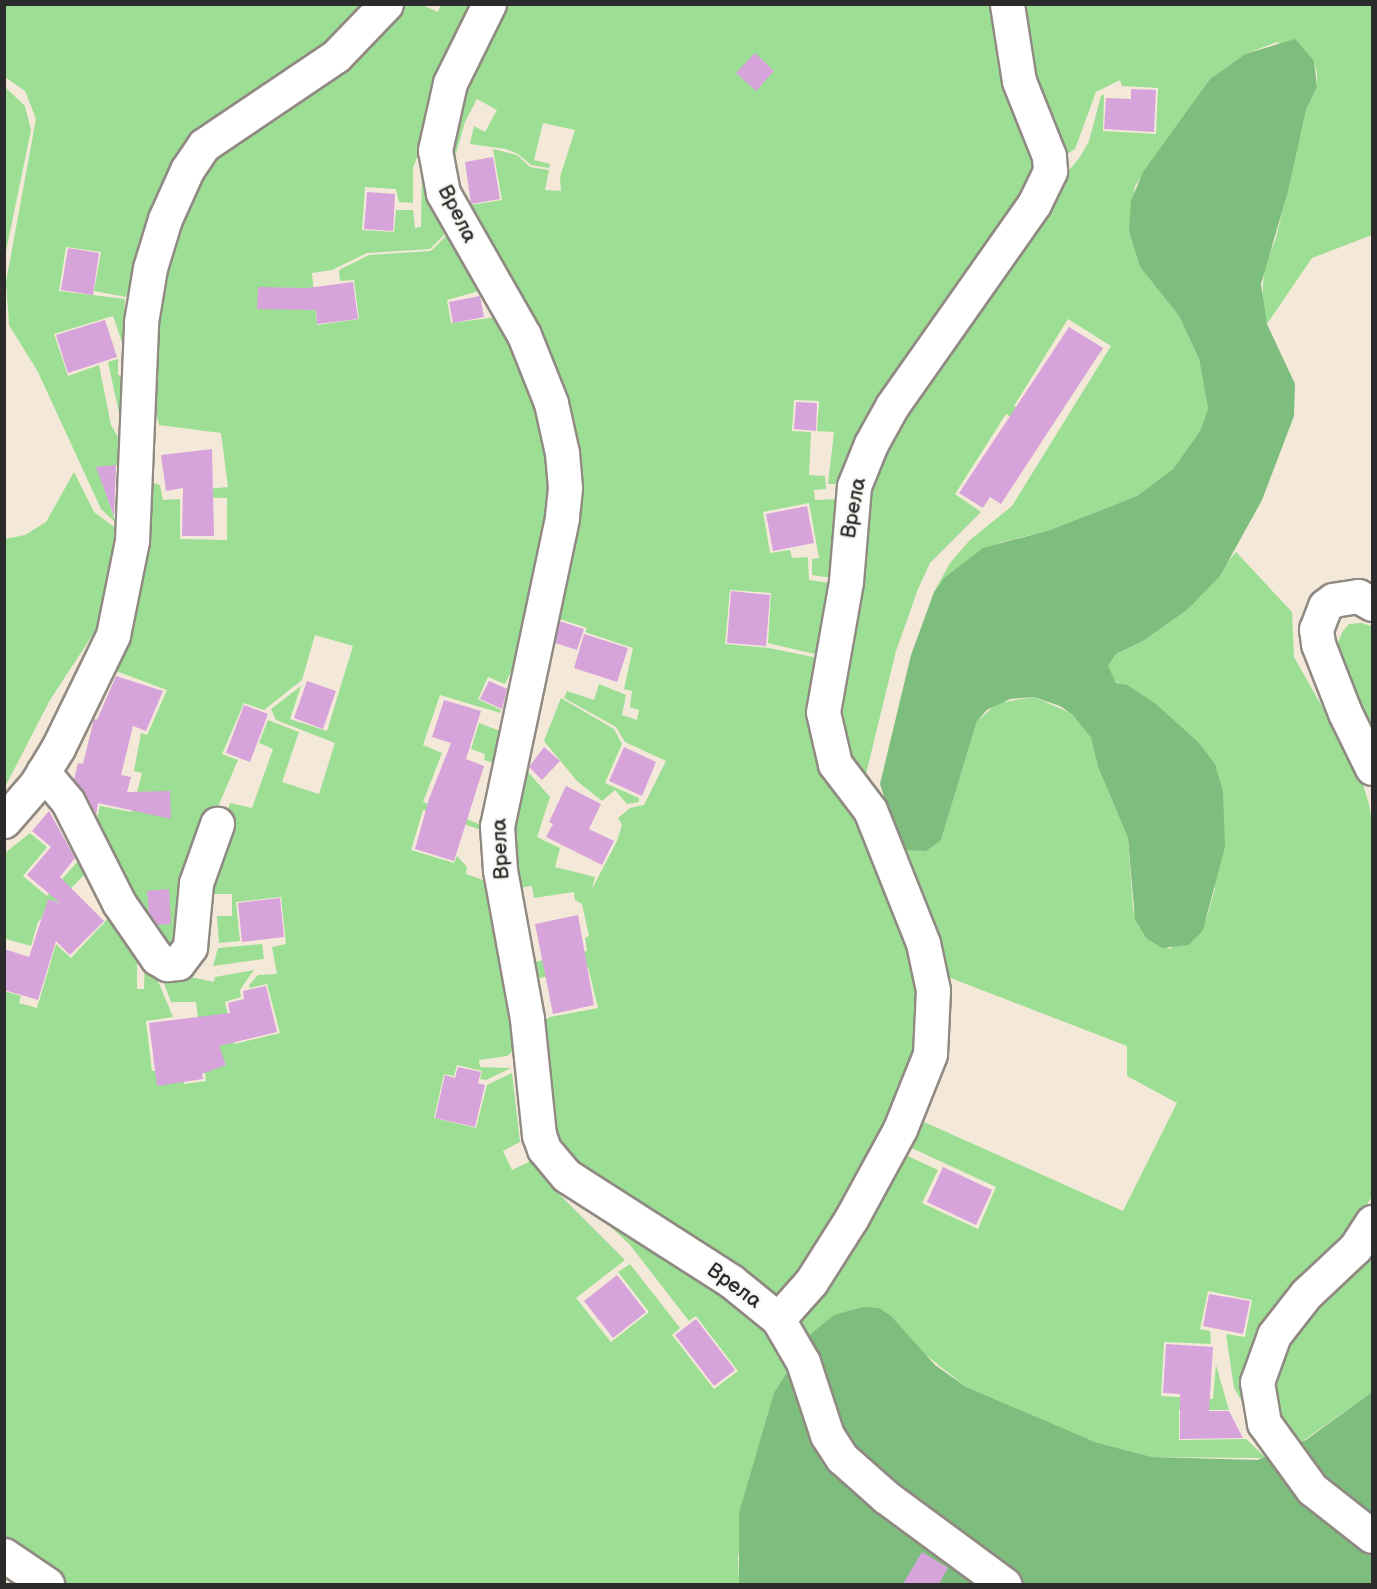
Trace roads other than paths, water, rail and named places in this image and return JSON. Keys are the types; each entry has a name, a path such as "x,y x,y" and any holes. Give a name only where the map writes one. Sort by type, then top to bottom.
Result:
{"street":[{"path":"4,821 43,772 102,664 120,609 135,497 141,322 150,268 165,219 187,170 204,145 336,56 386,4"},
{"name":"Врела","path":"489,4 450,83 435,150 443,193 524,335 551,403 563,465 562,518 497,826 500,870 526,1019 535,1118 544,1149 567,1176 731,1281 778,1319 811,1282 851,1220 900,1129 930,1054 933,990 923,943 870,810 835,764 822,712 846,581 854,486 871,444 892,406 1034,204 1050,171 1049,156 1023,97 1007,4"},
{"path":"1372,604 1358,597 1333,600 1325,606 1316,629 1318,644 1345,713 1372,768"},
{"path":"43,772 68,802 119,903 157,958 167,964 178,963 190,947 196,883 217,824"},
{"path":"1372,1222 1355,1248 1306,1294 1274,1335 1257,1382 1264,1423 1312,1489 1372,1536"},
{"path":"778,1319 802,1362 827,1435 842,1458 886,1497 1004,1584"},
{"path":"4,1555 46,1584"}]}
